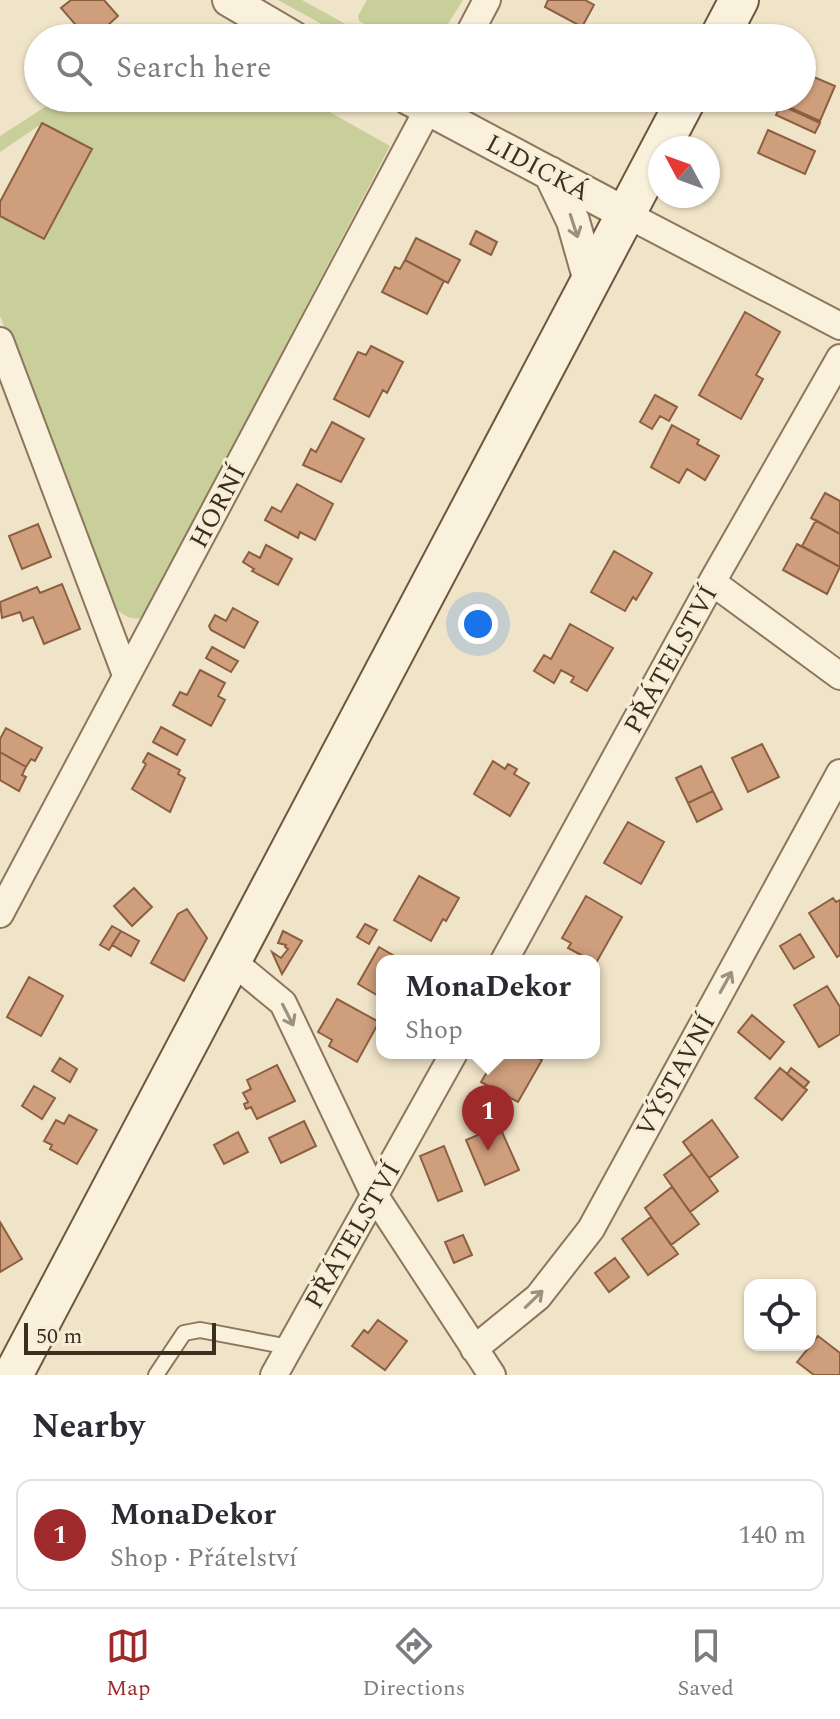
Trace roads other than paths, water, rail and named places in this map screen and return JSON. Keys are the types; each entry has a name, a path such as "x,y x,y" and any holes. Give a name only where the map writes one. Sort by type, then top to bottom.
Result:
{"main road":[{"path":"726,24 739,0"},
{"path":"13,1375 680,112"}],"street":[{"path":"231,0 271,24"},
{"path":"474,24 487,0"},
{"name":"HORNÍ","path":"0,914 417,112"},
{"name":"LIDICKÁ","path":"442,112 626,214"},
{"path":"550,173 573,221 590,281"},
{"path":"626,214 840,326"},
{"path":"0,341 126,675"},
{"name":"PŘÁTELSTVÍ","path":"507,955 712,582 840,358"},
{"path":"712,582 840,676"},
{"name":"VÝSTAVNÍ","path":"474,1349 538,1297 591,1229 840,773"},
{"path":"232,961 283,1003 375,1196 492,1375"},
{"name":"PŘÁTELSTVÍ","path":"274,1375 451,1059"}],"lane":[{"path":"156,1375 184,1333 200,1330 289,1347"}],"place":[{"name":"MonaDekor","path":"488,1151"}]}
